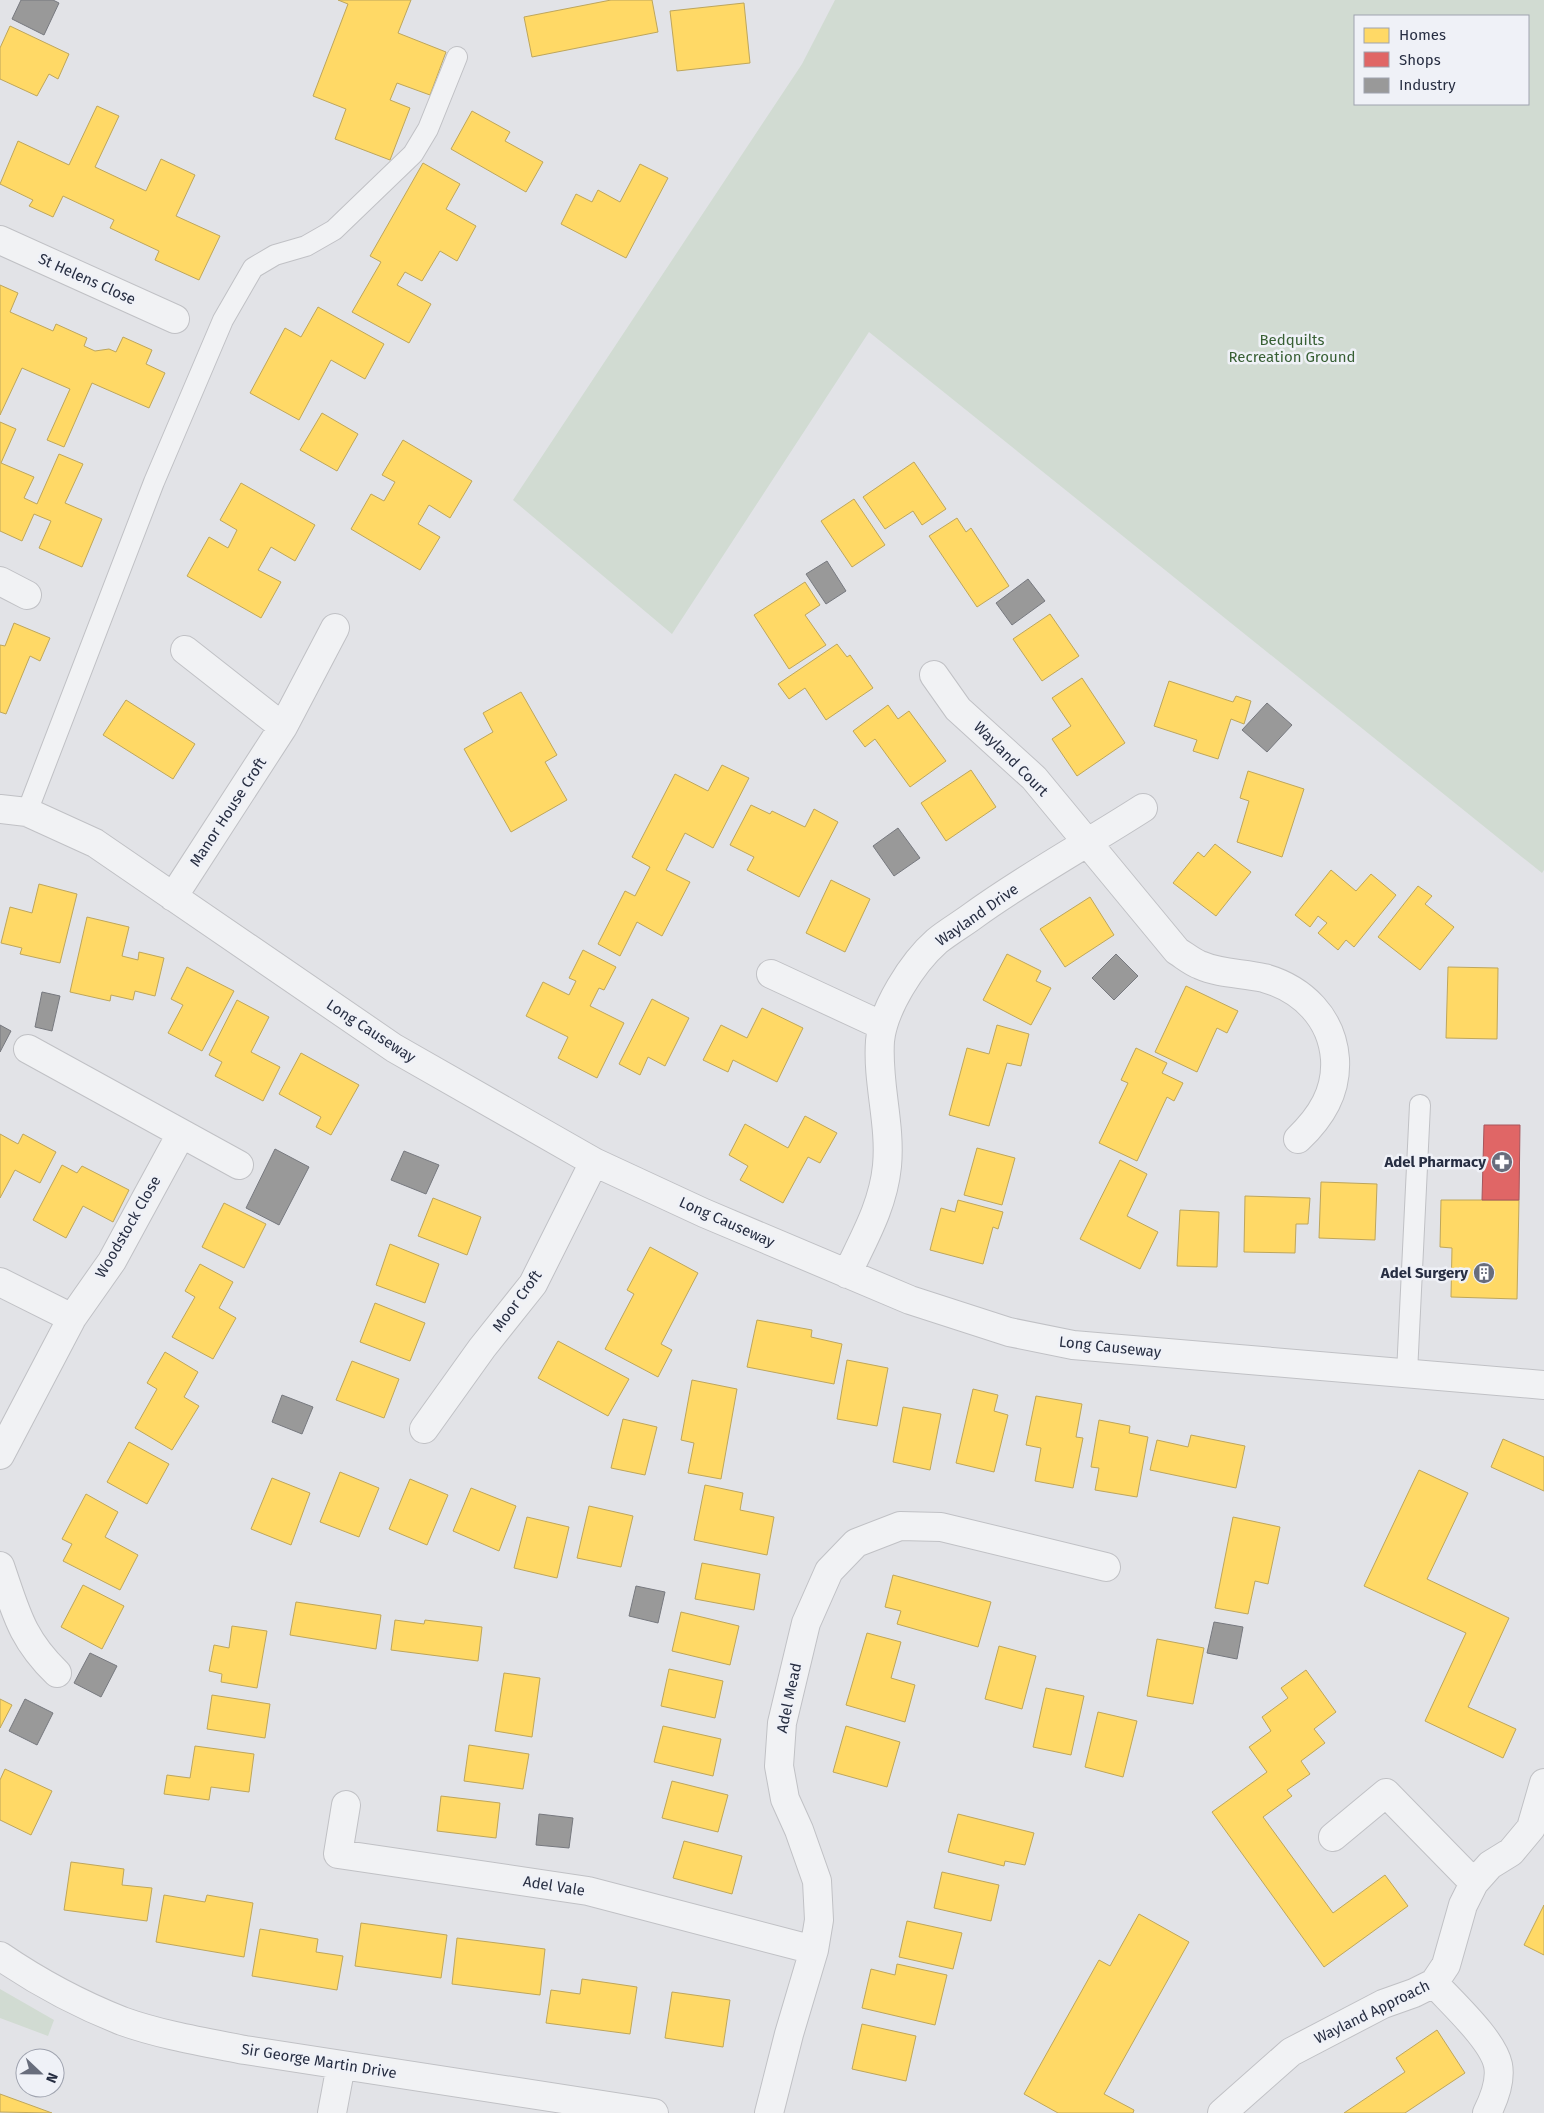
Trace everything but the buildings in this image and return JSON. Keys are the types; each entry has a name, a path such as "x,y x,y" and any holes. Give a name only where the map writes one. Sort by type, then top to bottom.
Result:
{"street":[{"name":"St Helens Close","path":"0,240 175,319"},
{"path":"0,581 27,595"},
{"name":"Manor House Croft","path":"173,897 283,727 336,628"},
{"path":"185,650 283,727"},
{"name":"Wayland Court","path":"934,675 958,709 1034,778 1177,951 1200,966 1231,974 1264,978 1293,991 1319,1012 1333,1040 1336,1072 1327,1104 1313,1124 1298,1139"},
{"name":"Wayland Drive","path":"847,1274 881,1204 887,1164 880,1082 883,1026 890,1008 909,975 936,942 1004,893 1087,844 1142,808"},
{"name":"Long Causeway","path":"0,809 27,812 95,843 394,1048 594,1162 910,1300 1009,1332 1073,1345 1544,1385"},
{"path":"771,974 883,1026"},
{"path":"28,1050 239,1165"},
{"name":"Woodstock Close","path":"0,1455 72,1318 112,1261 181,1134"},
{"name":"Moor Croft","path":"424,1429 482,1348 533,1284 594,1162"},
{"path":"0,1282 72,1318"},
{"name":"Adel Mead","path":"769,2113 789,2034 814,1950 819,1920 817,1881 799,1830 785,1799 779,1766 782,1723 806,1623 829,1571 856,1543 900,1526 942,1527 1106,1567"},
{"path":"0,1566 24,1632 38,1655 57,1673"},
{"name":"Wayland Approach","path":"1222,2113 1291,2052 1382,2004 1414,1993 1434,1983 1446,1965 1463,1905 1474,1883 1490,1865 1511,1852 1531,1828 1544,1783"},
{"path":"1333,1837 1386,1793 1474,1883"},
{"name":"Adel Vale","path":"346,1805 338,1854 588,1891 814,1950"},
{"name":"Sir George Martin Drive","path":"0,1956 72,2000 124,2021 208,2043 654,2113"},
{"path":"1434,1983 1486,2039 1498,2065 1495,2096 1487,2113"},
{"path":"332,2113 341,2065"}],"lane":[{"path":"27,812 154,482 223,320 254,268 275,255 306,246 334,230 413,154 428,129 457,57"},
{"path":"1407,1373 1420,1105"}],"green space":[{"name":"Bedquilts Recreation Ground","path":"835,0 1544,0 1544,870 1542,873 869,332 672,634 513,500 802,64"},
{"path":"0,1989 54,2020 48,2036 0,2018"}],"place":[{"name":"Adel Pharmacy","path":"1502,1162"},
{"name":"Adel Surgery","path":"1484,1273"}]}
